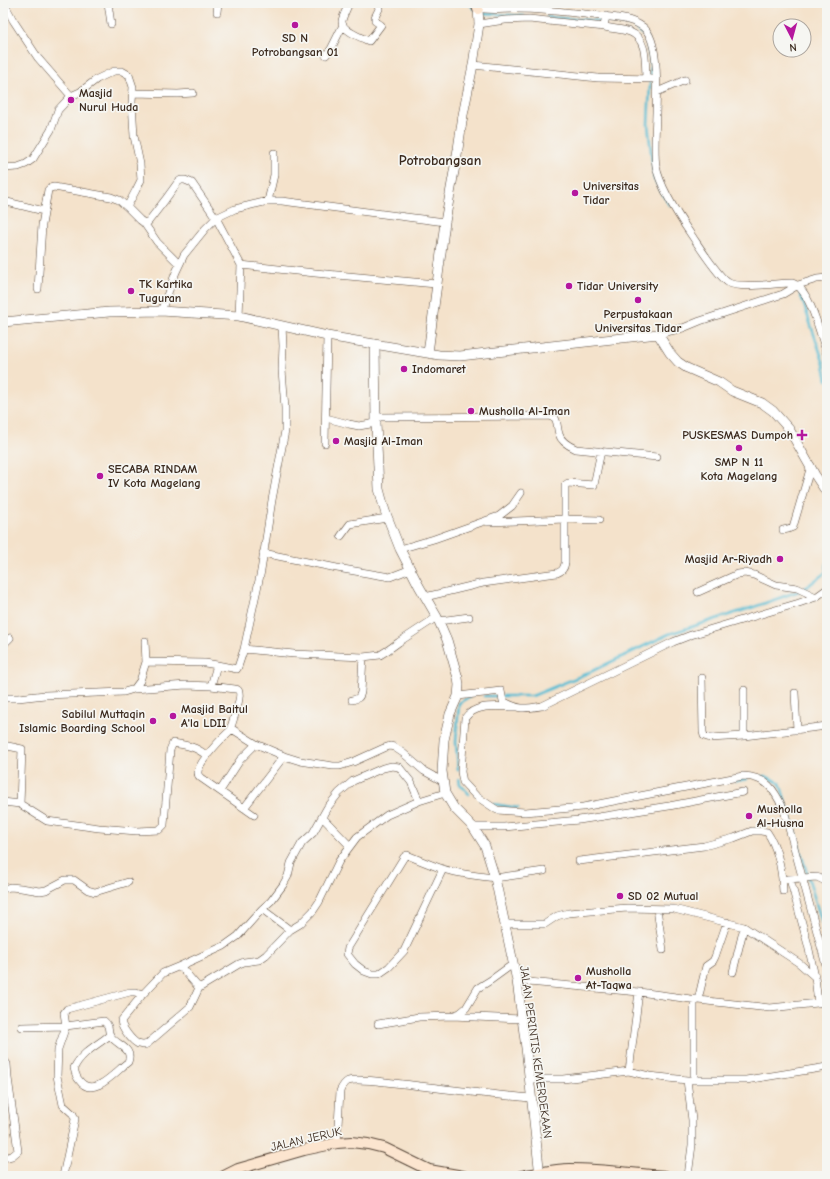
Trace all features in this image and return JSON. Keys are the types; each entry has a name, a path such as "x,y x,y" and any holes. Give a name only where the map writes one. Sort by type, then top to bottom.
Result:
{"main road":[{"name":"JALAN JERUK","path":"224,1176 238,1170 297,1152 338,1143 351,1142 384,1148 429,1170 463,1176"},
{"path":"521,1176 568,1169 665,1176"}],"street":[{"path":"4,3 13,20 38,58 70,96"},
{"path":"108,3 110,24"},
{"path":"217,12 218,3"},
{"path":"326,55 331,49 342,25 342,21 349,3"},
{"path":"342,25 346,30 368,41 370,40 380,25 376,21 375,17 379,9 378,4 376,3"},
{"path":"428,353 436,284 479,23 477,6 484,9 536,10 623,19 635,22 644,28 649,35 655,53 651,78"},
{"path":"605,27 606,17"},
{"path":"479,23 529,19 605,27 632,33 640,40 644,48 656,92 654,149 656,167 660,181 682,221 723,279 729,283 734,285 792,283 798,285 801,288 824,333 827,354"},
{"path":"473,65 598,78 651,78"},
{"path":"3,168 18,167 33,159 51,130 58,110 70,96 80,92 97,79 114,71 122,71 129,75 133,86 132,102 134,136 140,164 141,180 127,206"},
{"path":"656,92 685,80"},
{"path":"133,93 193,93"},
{"path":"268,201 274,175 274,153"},
{"path":"144,223 148,222 181,180 192,183 216,218 241,265 239,316"},
{"path":"38,289 44,211 48,190 54,187 111,197 119,200 144,223 157,242 179,264"},
{"path":"3,201 44,211"},
{"path":"161,311 179,264 184,255 216,218 235,209 268,201 282,201 446,222"},
{"path":"241,265 436,284"},
{"path":"3,322 109,312 161,311 239,316 327,336 428,353 460,356 658,334 683,328 783,294 798,285 816,279 827,278"},
{"path":"146,662 205,663 237,669 238,667 244,649 260,571 284,431 285,408 282,370 282,326"},
{"path":"658,334 670,353 678,362 687,368 718,382 732,391 762,403 773,411 790,429 810,466 826,491"},
{"path":"325,443 327,336"},
{"name":"JALAN PERINTIS KEMERDEKAAN","path":"376,344 376,420 379,489 387,518 400,548 418,586 438,619 447,640 458,678 458,696 450,714 444,740 442,771 445,793 454,808 473,827 485,846 495,878 517,981 540,1174"},
{"path":"326,418 359,426 376,420 550,416 555,418 557,421 559,436 569,446 576,449 657,457"},
{"path":"425,597 484,583 557,573 561,571 565,563 565,485 568,482 594,485 601,451"},
{"path":"783,530 788,530 793,527 810,466"},
{"path":"400,548 434,539 499,516 517,501 521,493"},
{"path":"342,536 350,524 387,518"},
{"path":"482,522 565,519 599,520"},
{"path":"263,553 390,577 411,569"},
{"path":"698,592 738,574 745,573 754,575 776,585 797,588 816,597"},
{"path":"517,981 639,992 770,1008 822,1003 808,945 784,810 773,789 762,780 753,776 733,778 583,807 525,812 497,810 487,804 476,796 463,782 461,772 465,718 474,710 484,707 514,707 526,709 542,706 673,642 691,635 799,603 816,597 827,589"},
{"path":"244,649 294,654 363,657 380,654 388,650 438,619 469,617"},
{"path":"3,644 10,638"},
{"path":"134,689 140,681 146,662 145,641"},
{"path":"352,700 360,696 363,657"},
{"path":"211,686 217,665"},
{"path":"702,678 704,736 710,738 744,736 827,726"},
{"path":"3,698 124,692 134,689 186,685 235,689 240,692 240,697 231,727 232,729 221,739 207,756 198,771 198,775 254,815"},
{"path":"744,690 744,736"},
{"path":"458,696 502,692 503,700 514,707"},
{"path":"795,693 797,730"},
{"path":"232,729 256,744 284,756 311,763 333,766 340,766 353,762 390,746 394,747 424,771 444,782"},
{"path":"3,802 20,804 47,821 136,831 159,830 164,825 170,750 173,743 190,746 203,752 207,756"},
{"path":"220,791 240,760 256,744"},
{"path":"3,745 22,749 20,804"},
{"path":"244,808 284,756"},
{"path":"419,802 411,782 399,767 392,766 383,768 353,781 339,793 327,808 312,833 302,843 291,863 288,876 271,901 238,936 224,946 163,973 143,994 121,1021 121,1025 126,1033 138,1044 148,1044 190,1007 199,988 239,964 259,960 266,955 290,930 300,924 313,911 319,902 339,861 357,838 387,816 419,802 445,793"},
{"path":"473,827 504,827 579,820 669,806 743,792"},
{"path":"322,817 350,846"},
{"path":"579,861 704,846 734,838 752,831 761,830 767,832 772,839 782,880 783,891"},
{"path":"443,869 404,951 389,968 379,974 372,974 364,971 355,964 347,954 348,948 404,857 407,855 443,869 459,873 495,878 544,871"},
{"path":"782,880 817,877 827,882"},
{"path":"796,878 827,969"},
{"path":"3,889 10,887 40,891 46,890 65,880 74,880 88,890 95,892 128,882"},
{"path":"504,924 545,924 557,916 568,913 627,908 674,909 744,926 799,963 815,977"},
{"path":"657,909 663,950"},
{"path":"262,910 290,930"},
{"path":"688,1176 692,1144 691,1080 696,1000 706,966 713,961 715,957 727,922"},
{"path":"733,972 744,926"},
{"path":"452,1016 460,1013 466,1008 478,988 513,964"},
{"path":"180,966 199,988"},
{"path":"63,1176 75,1119 73,1114 64,1105 57,1076 58,1049 66,1026 64,1013 67,1009 130,992 143,994"},
{"path":"629,1070 639,992"},
{"path":"378,1024 419,1017 452,1016 522,1019"},
{"path":"22,1027 66,1026 104,1021 108,1025 110,1035 129,1053 129,1058 128,1062 105,1082 96,1087 87,1086 79,1081 74,1068 77,1061 110,1035"},
{"path":"3,1059 7,1064 5,1078 18,1151 12,1156 3,1158"},
{"path":"529,1079 563,1079 629,1070 649,1076 691,1080 746,1080 827,1067"},
{"path":"338,1143 340,1091 344,1084 349,1081 378,1081 531,1098"}],"waterway":[{"path":"469,3 474,9"},
{"path":"481,13 524,16"},
{"path":"547,17 613,22 632,25 646,37 651,65 648,124 654,179 669,205"},
{"path":"800,293 824,364 827,380"},
{"path":"804,589 826,572 827,564"},
{"path":"484,696 532,696 588,673 669,634 799,591"},
{"path":"458,770 456,742 459,703 469,697"},
{"path":"760,777 765,776 780,783 825,933 827,948"},
{"path":"459,779 460,784 469,794"},
{"path":"736,781 747,779"},
{"path":"493,804 518,808"}],"place":[{"name":"SD N Potrobangsan 01","path":"295,25"},
{"name":"Masjid Nurul Huda","path":"71,100"},
{"name":"Universitas Tidar","path":"575,193"},
{"name":"Tidar University","path":"569,286"},
{"name":"TK Kartika Tuguran","path":"131,291"},
{"name":"Perpustakaan Universitas Tidar","path":"638,300"},
{"name":"Indomaret","path":"404,369"},
{"name":"Musholla Al-Iman","path":"471,411"},
{"name":"PUSKESMAS Dumpoh","path":"802,435"},
{"name":"Masjid Al-Iman","path":"336,441"},
{"name":"SMP N 11 Kota Magelang","path":"739,448"},
{"name":"SECABA RINDAM IV Kota Magelang","path":"100,476"},
{"name":"Masjid Ar-Riyadh","path":"780,559"},
{"name":"Masjid Baitul A'la LDII","path":"173,716"},
{"name":"Sabilul Muttaqin Islamic Boarding School","path":"153,721"},
{"name":"Musholla Al-Husna","path":"749,816"},
{"name":"SD 02 Mutual","path":"620,896"},
{"name":"Musholla At-Taqwa","path":"578,978"}],"district":[{"name":"Potrobangsan","path":"440,160"}]}
